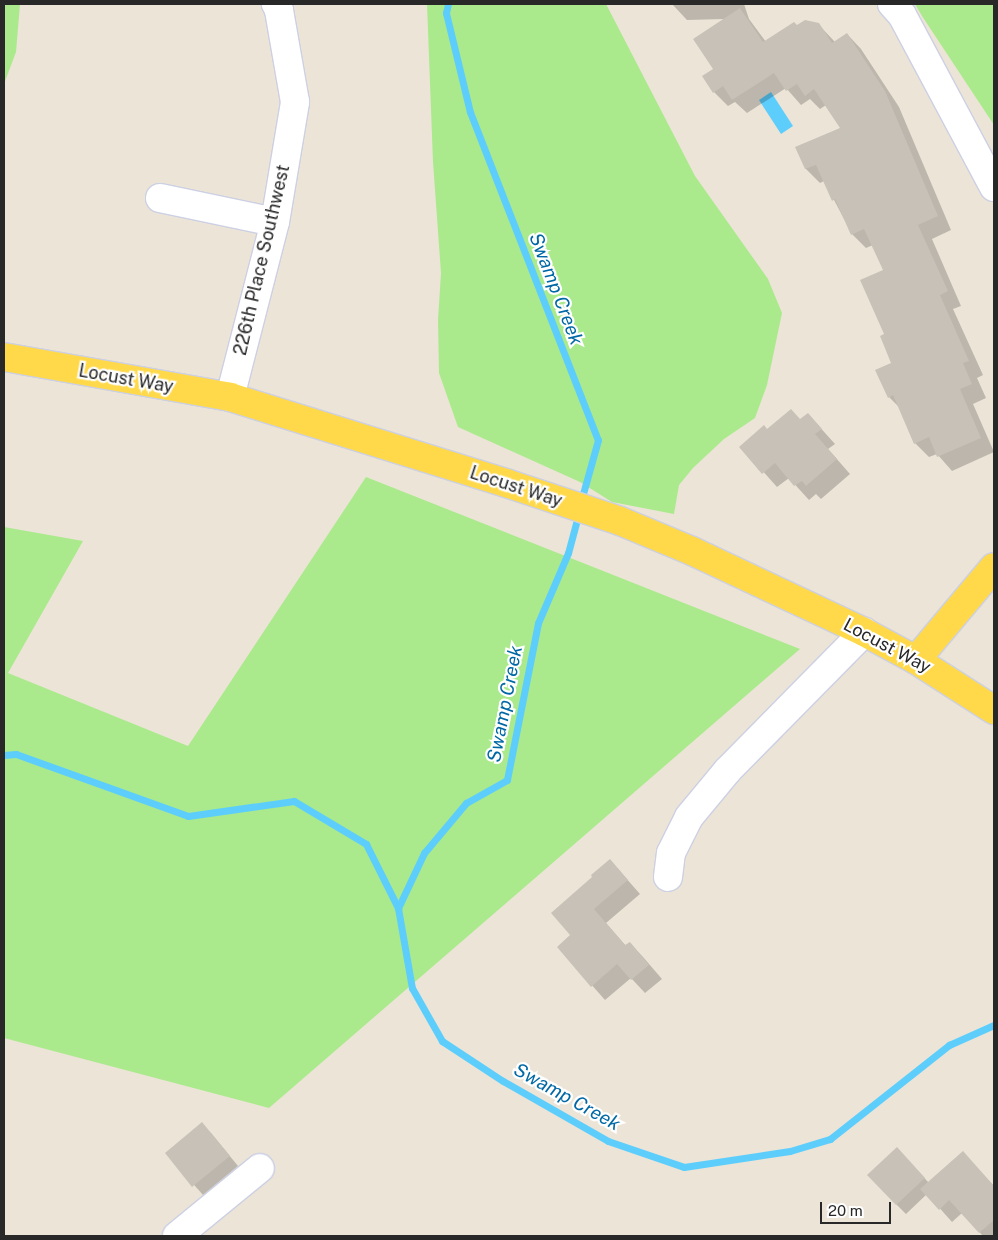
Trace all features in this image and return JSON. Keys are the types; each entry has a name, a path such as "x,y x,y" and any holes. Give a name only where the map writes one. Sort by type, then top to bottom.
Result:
{"main road":[{"name":"Locust Way","path":"4,357 230,397 506,482 620,521 692,551 864,632 916,660 994,710"},
{"path":"916,660 994,567"}],"street":[{"name":"226th Place Southwest","path":"230,397 274,222 294,102 279,10 276,4"},
{"path":"892,4 902,15 994,187"},
{"path":"160,198 274,222"},
{"path":"668,877 671,853 689,817 728,770 864,632"},
{"path":"177,1236 260,1168"}],"green space":[{"path":"4,4 20,4 16,52 4,84"},
{"path":"427,4 606,4 695,176 768,279 782,313 767,385 755,418 724,439 693,468 679,485 674,514 612,502 580,482 458,427 439,373 438,320 441,273 433,162"},
{"path":"915,4 994,4 994,125 922,16"},
{"path":"366,477 800,649 269,1108 4,1038 4,527 83,541 8,673 188,746"}],"water":[{"path":"771,92 793,126 781,134 759,100"}],"building":[{"path":"740,8 763,42 794,22 797,25 805,20 819,23 832,43 847,33 885,91 938,216 918,225 948,291 940,295 969,361 963,363 972,384 960,389 981,438 937,457 929,437 914,444 893,395 888,398 875,370 891,363 880,336 884,334 860,280 883,270 864,229 851,235 835,199 832,201 816,165 805,169 795,147 840,128 814,89 805,96 797,84 786,91 774,73 732,100 723,86 713,93 702,76 713,69 693,39"},
{"path":"791,409 800,419 808,413 822,429 815,434 837,459 806,486 802,481 794,486 775,463 762,474 739,447 764,425 767,429"},
{"path":"610,859 628,880 594,909 625,945 630,942 649,965 631,980 617,964 591,987 557,947 570,935 551,913"},
{"path":"202,1122 230,1156 192,1187 165,1153"},
{"path":"897,1147 925,1178 896,1205 867,1175"},
{"path":"963,1151 994,1186 994,1220 979,1233 949,1200 939,1210 920,1189"}],"waterway":[{"name":"Swamp Creek","path":"448,4 446,13 470,112 598,440 581,501"},
{"name":"Swamp Creek","path":"579,512 568,553 538,623 507,780 466,803 424,853 398,908 412,988 442,1041 503,1081 608,1141 684,1167 790,1151 830,1139 949,1045 994,1025"},
{"path":"4,755 16,754 188,816 294,801 366,844 398,908"}]}
